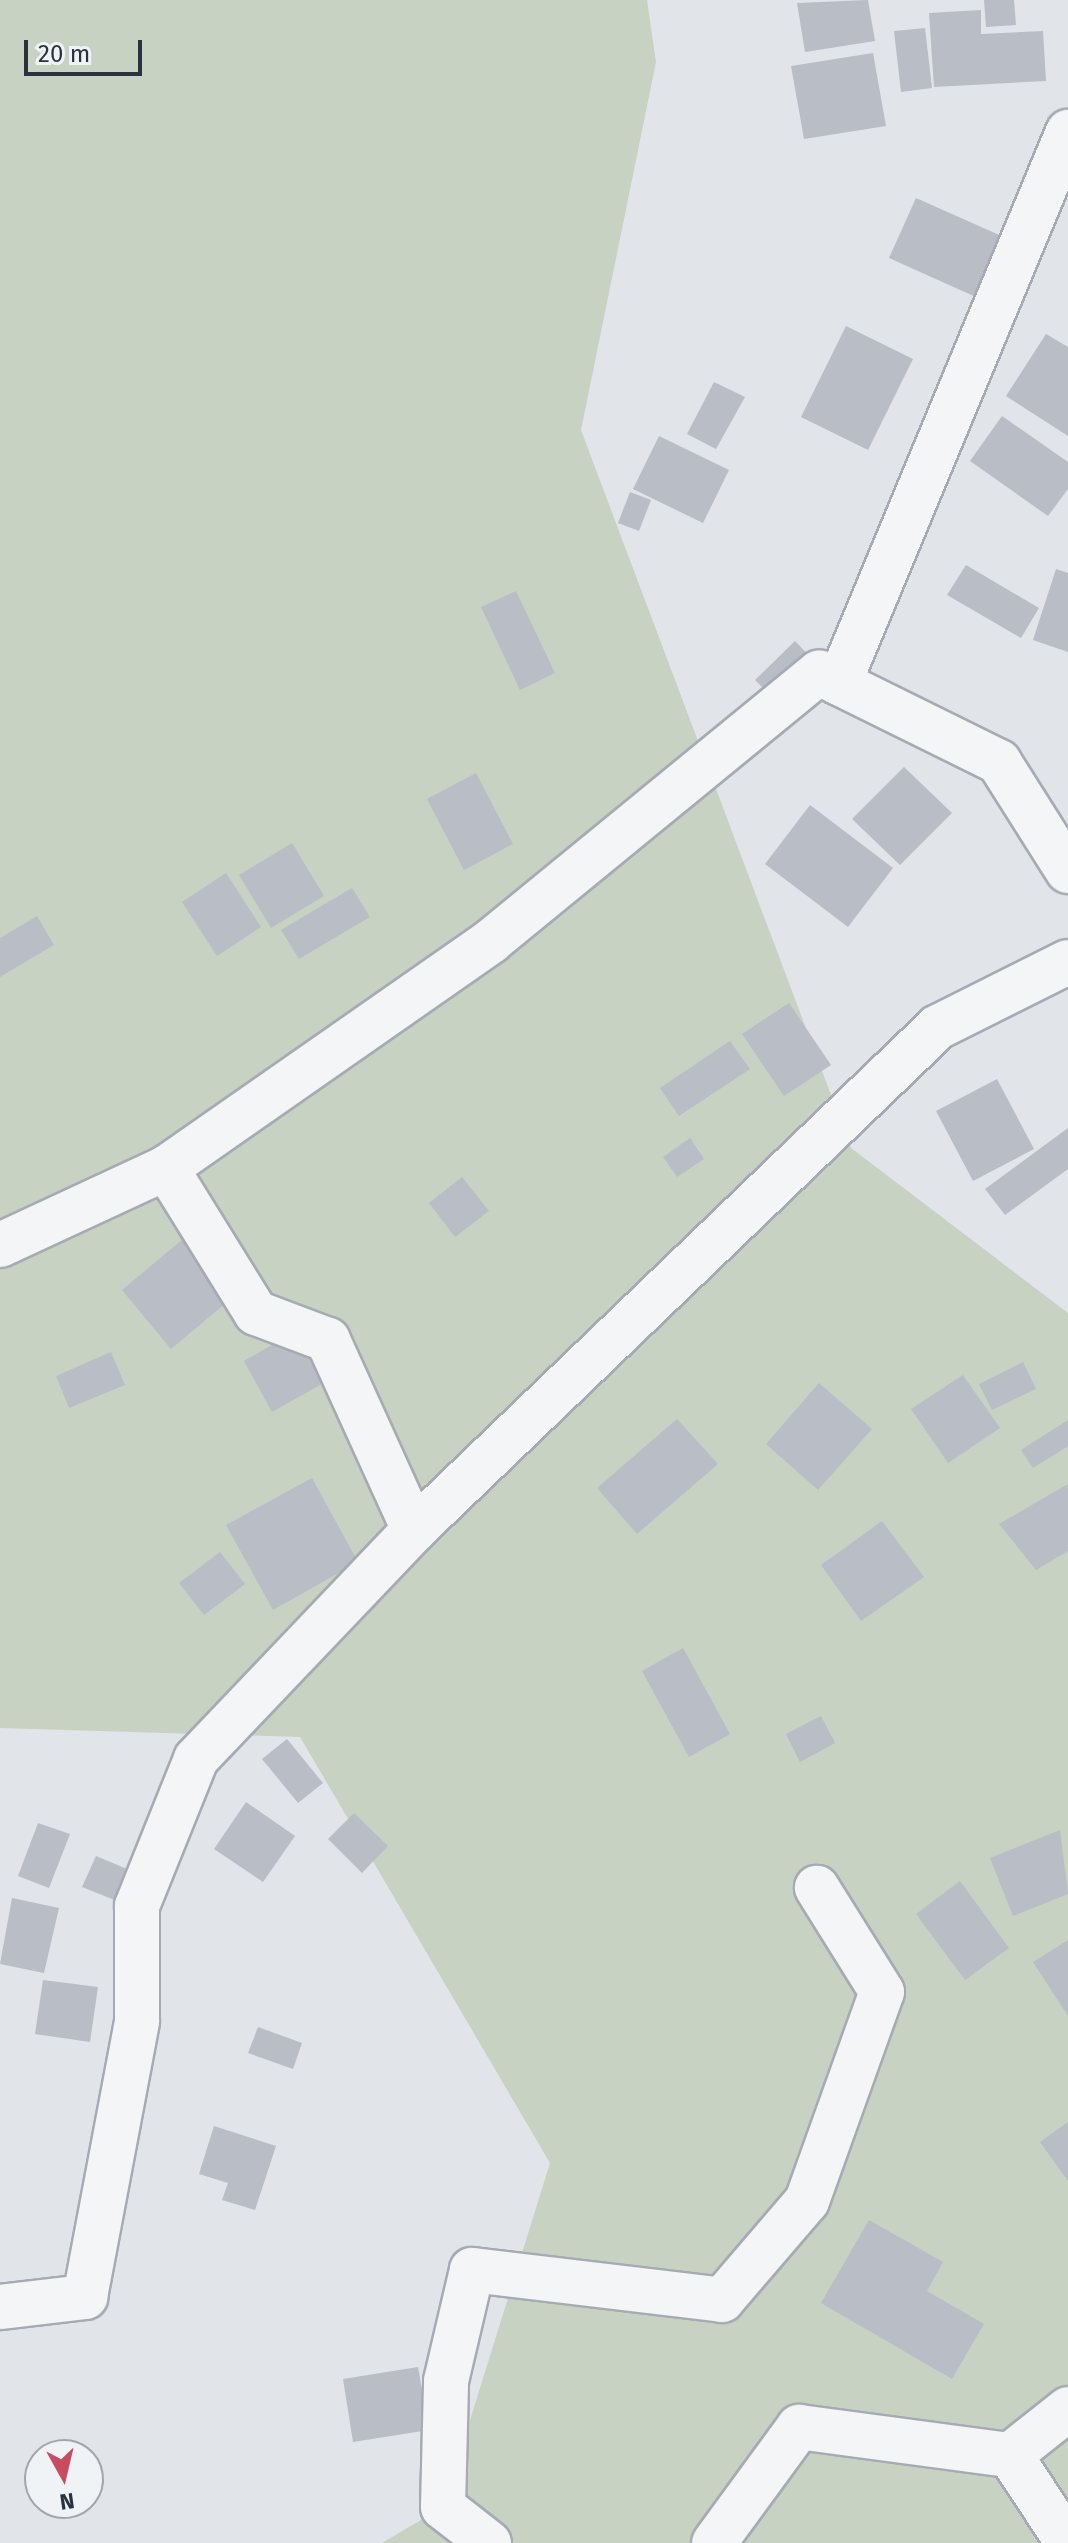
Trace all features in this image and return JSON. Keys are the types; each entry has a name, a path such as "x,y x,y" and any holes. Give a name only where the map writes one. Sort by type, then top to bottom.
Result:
{"street":[{"path":"839,683 1068,132"},
{"path":"0,1245 166,1168 491,941 819,673 999,762 1068,871"},
{"path":"0,2307 85,2297 137,2021 137,1906 196,1759 414,1530 938,1027 1068,962"},
{"path":"166,1168 256,1313 328,1340 414,1530"},
{"path":"489,2543 443,2507 446,2381 472,2270 722,2300 807,2201 882,1992 817,1888"},
{"path":"714,2543 799,2427 1010,2455 1068,2409"},
{"path":"1010,2455 1068,2543"}],"green space":[{"path":"0,0 647,0 656,62 581,430 851,1148 1068,1313 1068,2543 382,2543 443,2507 550,2163 300,1737 0,1728"}],"building":[{"path":"868,0 875,41 805,52 797,3"},
{"path":"984,0 1014,0 1016,25 986,27"},
{"path":"981,10 981,34 1043,31 1046,81 934,87 929,13"},
{"path":"925,28 932,88 901,92 894,31"},
{"path":"873,53 886,126 804,139 791,66"},
{"path":"916,198 1015,242 987,302 889,258"},
{"path":"846,326 913,359 868,450 801,417"},
{"path":"1046,334 1068,347 1068,436 1006,396"},
{"path":"714,382 745,397 716,449 687,434"},
{"path":"1002,416 1068,462 1068,489 1048,516 970,461"},
{"path":"659,436 729,470 703,523 633,489"},
{"path":"630,492 651,500 639,531 618,523"},
{"path":"966,565 1039,608 1021,638 947,595"},
{"path":"1056,569 1068,573 1068,652 1033,640"},
{"path":"516,591 555,673 520,690 481,607"},
{"path":"795,641 818,665 778,703 755,680"},
{"path":"904,767 952,813 900,865 852,819"},
{"path":"476,773 513,844 464,870 427,799"},
{"path":"810,805 893,868 848,927 765,864"},
{"path":"292,843 324,896 271,928 239,875"},
{"path":"226,873 261,927 217,956 182,902"},
{"path":"352,888 370,917 299,959 281,930"},
{"path":"37,916 54,945 0,977 0,938"},
{"path":"789,1003 831,1065 784,1096 742,1034"},
{"path":"730,1041 750,1069 679,1116 660,1088"},
{"path":"997,1079 1034,1149 973,1181 936,1111"},
{"path":"1068,1128 1068,1169 1005,1215 985,1189"},
{"path":"690,1138 704,1159 677,1177 663,1157"},
{"path":"462,1177 489,1211 455,1237 429,1203"},
{"path":"189,1234 239,1292 171,1349 122,1290"},
{"path":"298,1330 327,1381 272,1412 244,1361"},
{"path":"111,1352 125,1385 69,1408 56,1376"},
{"path":"1023,1362 1036,1389 992,1410 979,1384"},
{"path":"963,1375 1000,1428 948,1463 911,1409"},
{"path":"819,1383 872,1429 818,1490 766,1444"},
{"path":"677,1419 718,1464 637,1534 597,1488"},
{"path":"1068,1420 1068,1446 1033,1468 1021,1450"},
{"path":"312,1478 358,1562 273,1610 226,1525"},
{"path":"1068,1484 1068,1551 1036,1570 999,1524"},
{"path":"882,1521 924,1577 861,1621 821,1565"},
{"path":"220,1552 245,1584 204,1615 179,1583"},
{"path":"683,1648 730,1734 689,1757 642,1671"},
{"path":"821,1716 835,1743 800,1762 786,1734"},
{"path":"287,1739 323,1783 298,1803 262,1759"},
{"path":"246,1802 295,1836 263,1882 214,1849"},
{"path":"354,1813 388,1846 362,1873 328,1839"},
{"path":"38,1823 70,1834 49,1888 18,1876"},
{"path":"1060,1830 1068,1894 1013,1916 990,1858"},
{"path":"96,1856 144,1876 132,1907 82,1887"},
{"path":"960,1881 1009,1948 965,1980 916,1914"},
{"path":"12,1898 59,1908 44,1973 0,1964"},
{"path":"1068,1940 1068,2016 1033,1962"},
{"path":"43,1980 98,1987 90,2042 35,2034"},
{"path":"258,2027 302,2043 293,2069 248,2053"},
{"path":"1068,2122 1068,2181 1040,2142"},
{"path":"214,2126 276,2146 255,2210 222,2200 228,2183 199,2174"},
{"path":"869,2220 943,2262 927,2291 984,2324 952,2379 821,2303"},
{"path":"418,2367 429,2430 353,2442 343,2379"}]}
